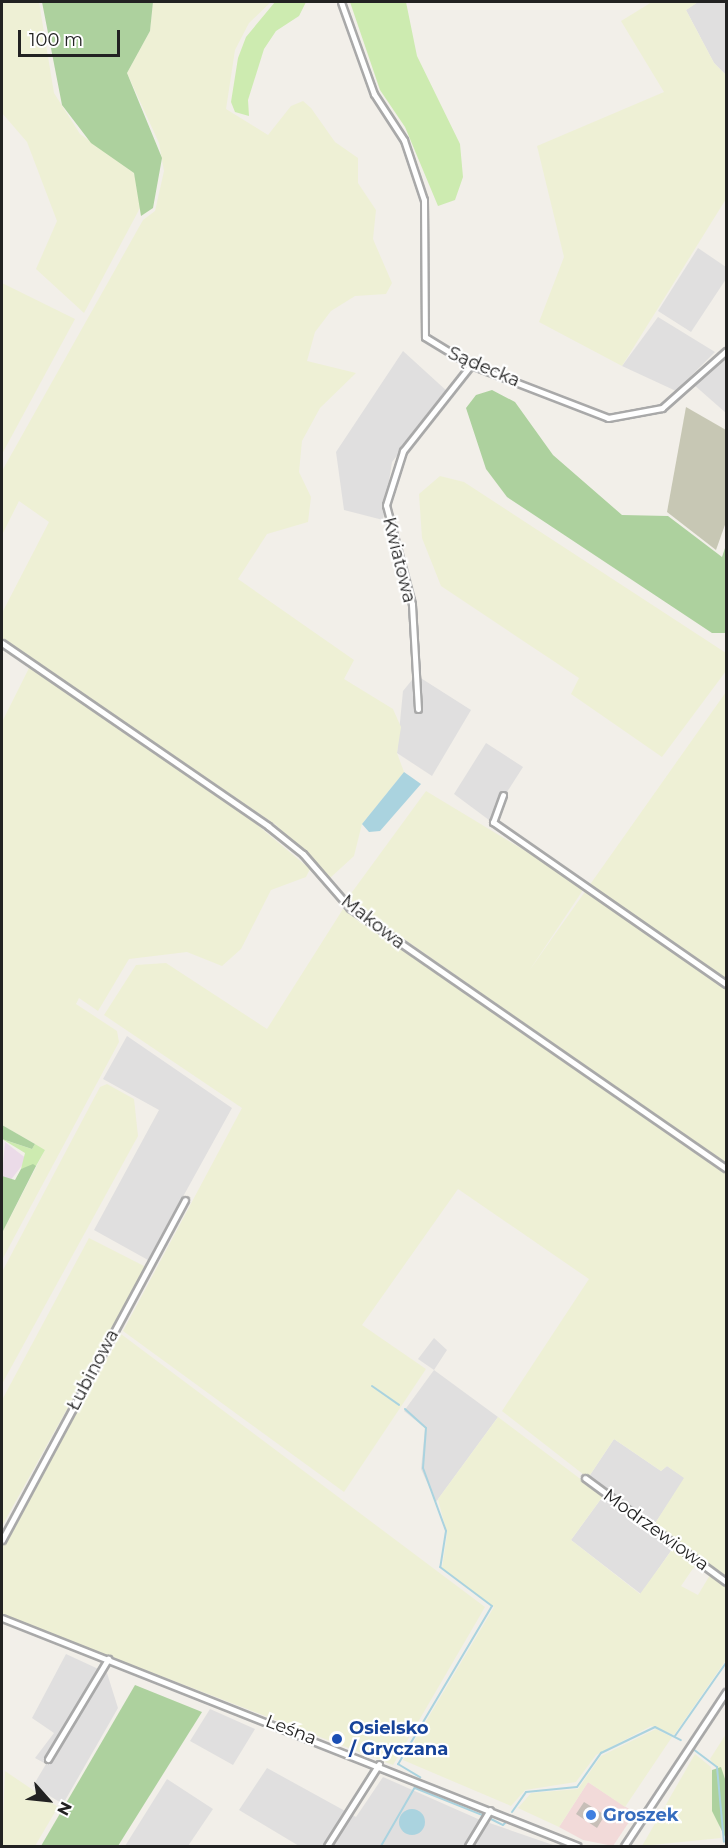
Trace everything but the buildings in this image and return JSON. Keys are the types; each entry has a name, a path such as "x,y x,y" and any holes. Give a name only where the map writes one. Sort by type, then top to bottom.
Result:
{"street":[{"name":"Sądecka","path":"341,2 374,94 404,140 424,200 428,299 421,327 437,347 471,365 584,413 629,418 684,394 726,351"},
{"name":"Kwiatowa","path":"418,709 411,604 386,505 403,451 471,365"},
{"name":"Makowa","path":"2,643 268,826 303,854 350,908 726,1168"},
{"path":"503,795 493,822 726,984"},
{"name":"Łubinowa","path":"2,1540 185,1200"},
{"name":"Modrzewiowa","path":"585,1478 726,1582"},
{"name":"Leśna","path":"2,1618 379,1764 578,1846"},
{"path":"48,1759 108,1659"},
{"path":"624,1846 726,1692"},
{"path":"327,1846 379,1764"},
{"path":"468,1846 490,1810"}],"shaded area":[{"path":"2,2 39,2 54,93 80,134 134,173 140,193 140,208 84,313 36,269 57,221 27,142 2,113"},
{"path":"153,2 271,2 249,23 235,50 226,109 268,135 291,106 303,101 311,108 335,142 358,158 358,183 376,210 373,239 392,283 386,294 355,296 331,311 315,332 307,361 356,373 320,408 302,441 299,472 311,497 308,522 267,534 238,579 354,660 344,679 393,709 401,727 397,753 404,772 362,824 354,856 330,878 276,825 2,639 2,613 49,522 19,501 2,535 2,471 143,220 155,211 164,171 159,143 127,73 150,31"},
{"path":"652,2 698,2 686,10 714,63 726,75 726,199 622,366 539,322 564,257 537,146 664,92 621,21"},
{"path":"698,2 726,2 726,75 714,63 686,10"},
{"path":"698,248 726,267 726,279 691,332 658,311"},
{"path":"2,283 75,319 2,454"},
{"path":"658,317 715,352 676,391 622,366"},
{"path":"403,351 448,392 392,462 383,520 344,510 336,452"},
{"path":"726,357 726,413 693,384"},
{"path":"686,407 726,430 726,522 716,550 667,512"},
{"path":"440,476 464,482 726,653 726,671 662,757 571,694 579,678 441,586 422,538 419,494"},
{"path":"30,666 249,818 310,869 306,877 271,890 241,949 222,966 187,952 129,959 98,1011 79,998 76,1004 117,1031 119,1042 2,1260 2,1233 45,1150 2,1125 2,722"},
{"path":"416,675 471,710 432,776 397,753 403,691"},
{"path":"726,692 726,1164 347,899 426,791 585,887 529,971"},
{"path":"486,743 523,767 489,820 454,794"},
{"path":"343,909 726,1171 726,1578 654,1525 684,1478 667,1466 661,1471 614,1439 588,1478 502,1411 589,1279 458,1189 362,1325 426,1369 344,1492 123,1331 242,1108 104,1015 136,965 166,963 267,1029"},
{"path":"127,1036 232,1108 148,1260 94,1230 159,1110 103,1079"},
{"path":"107,1084 134,1099 138,1136 2,1384 2,1272 100,1087"},
{"path":"5,1142 27,1159 10,1181 2,1176"},
{"path":"89,1238 146,1267 2,1526 2,1400"},
{"path":"121,1334 485,1607 393,1765 2,1615 2,1544"},
{"path":"434,1338 447,1350 434,1370 418,1359"},
{"path":"434,1370 498,1417 436,1502 421,1469 425,1428 404,1411"},
{"path":"498,1417 603,1496 571,1540 640,1594 674,1547 696,1564 681,1586 698,1595 710,1575 726,1587 726,1660 674,1735 651,1726 596,1755 576,1782 525,1790 511,1806 403,1760 494,1607 442,1568 447,1534 438,1499"},
{"path":"614,1439 661,1471 667,1466 685,1478 654,1525 677,1542 641,1594 571,1540 606,1492 588,1478"},
{"path":"66,1654 107,1673 118,1708 63,1804 33,1786 46,1764 35,1758 54,1733 32,1718"},
{"path":"210,1709 255,1729 233,1765 190,1741"},
{"path":"656,1729 672,1737 625,1807 588,1782 559,1827 518,1808 531,1793 578,1789 601,1756"},
{"path":"726,1734 726,1782 710,1759"},
{"path":"695,1754 711,1767 721,1838 642,1846"},
{"path":"267,1768 356,1817 383,1777 478,1819 556,1846 299,1846 239,1810"},
{"path":"5,1771 58,1807 35,1846 2,1846"},
{"path":"167,1779 213,1809 188,1846 125,1846"},
{"path":"588,1782 635,1813 613,1846 583,1840 559,1827"}],"green space":[{"path":"42,2 153,2 150,31 127,73 162,158 153,208 141,216 134,173 91,143 62,105"},
{"path":"275,2 306,2 299,16 276,31 264,49 248,100 249,116 235,112 231,102 238,58 246,37"},
{"path":"350,2 406,2 417,56 460,144 463,177 455,200 438,206 405,127 380,90"},
{"path":"492,390 515,402 553,455 622,515 668,516 722,557 726,545 726,633 712,633 507,497 486,469 466,408 476,395"},
{"path":"2,1125 35,1144 32,1149 2,1139"},
{"path":"2,1139 32,1149 35,1144 45,1150 36,1166 21,1169 25,1153"},
{"path":"33,1164 36,1166 2,1233 2,1176 15,1180 21,1169"},
{"path":"135,1685 202,1712 118,1846 41,1846"},
{"path":"721,1767 726,1782 725,1837 712,1811 712,1770"}],"water":[{"path":"404,772 421,784 380,831 369,832 362,824"},
{"path":"412,1809 422,1812 425,1822 422,1832 412,1835 402,1832 399,1822 402,1812"}],"waterway":[{"path":"372,1386 399,1405"},
{"path":"405,1409 426,1428 423,1468 446,1531 440,1567 492,1606 398,1764 420,1777"},
{"path":"675,1736 726,1663"},
{"path":"512,1812 526,1792 577,1787 601,1753 655,1727 681,1740"},
{"path":"693,1749 717,1767 724,1842"},
{"path":"381,1846 415,1787"},
{"path":"415,1788 482,1815"},
{"path":"491,1819 503,1825 508,1820"}],"place":[{"name":"Osielsko / Gryczana","path":"337,1739"},
{"name":"Groszek","path":"591,1815"}]}
